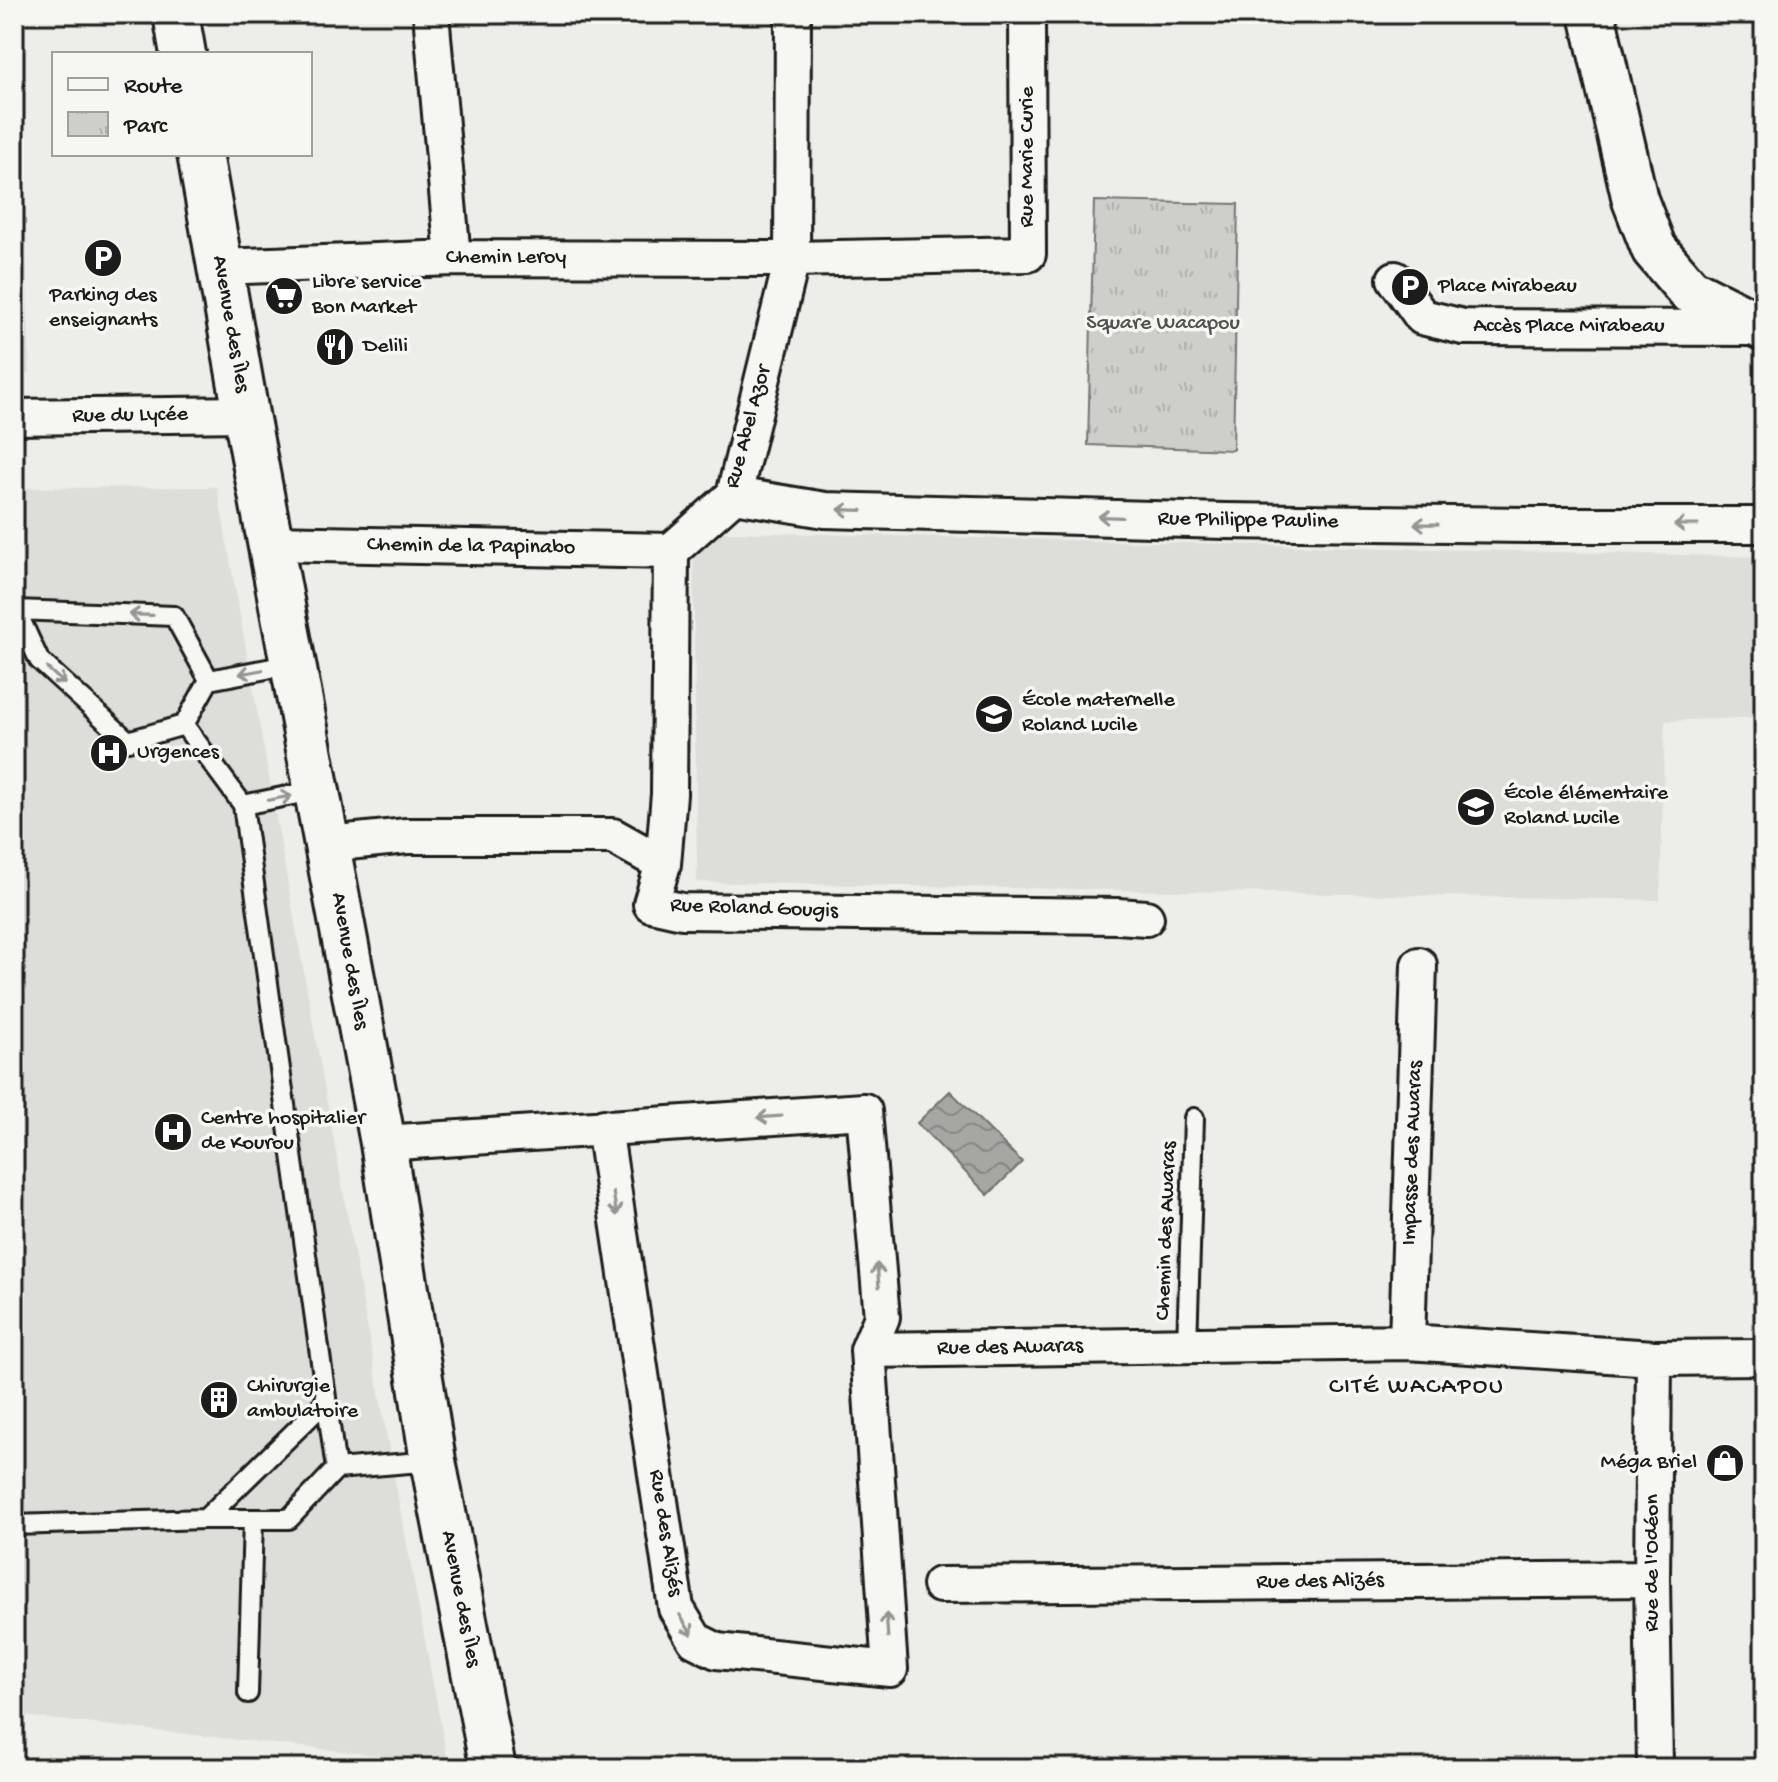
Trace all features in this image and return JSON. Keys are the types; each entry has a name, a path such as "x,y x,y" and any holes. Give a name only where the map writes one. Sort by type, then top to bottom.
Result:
{"main road":[{"path":"176,14 183,52"},
{"path":"1592,14 1635,200 1654,249 1689,290 1764,328"},
{"name":"Avenue des Îles","path":"200,156 383,1143 433,1461 493,1768"}],"street":[{"path":"431,14 453,258"},
{"name":"Rue Abel Azor","path":"671,551 734,495 792,259 793,14"},
{"name":"Rue Marie Curie","path":"792,259 1028,254 1027,14"},
{"name":"Chemin Leroy","path":"220,267 453,258 792,259"},
{"name":"Accès Place Mirabeau","path":"1395,279 1422,317 1463,327 1764,328"},
{"name":"Rue du Lycée","path":"14,417 246,414"},
{"name":"Rue Philippe Pauline","path":"734,495 825,510 1225,521 1764,525"},
{"name":"Chemin de la Papinabo","path":"270,543 671,551"},
{"path":"663,864 669,794 671,551"},
{"name":"Rue Roland Gougis","path":"328,844 407,836 613,836 663,864 651,904 682,911 1146,918"},
{"name":"Impasse des Awaras","path":"1407,1342 1419,965"},
{"path":"383,1143 864,1111 882,1317 868,1350"},
{"name":"Rue des Alizés","path":"604,1127 676,1608 695,1640 717,1651 890,1669 868,1350"},
{"name":"Rue des Awaras","path":"868,1350 1407,1342 1654,1358 1764,1357"},
{"name":"Rue de l'Odéon","path":"1654,1358 1652,1579 1655,1768"},
{"name":"Rue des Alizés","path":"940,1585 1652,1579"}],"lane":[{"path":"15,608 174,616 209,680 184,725 128,741 39,660 15,608"},
{"path":"209,680 293,664"},
{"path":"184,725 243,805 336,1469"},
{"path":"243,805 317,790"},
{"name":"Chemin des Awaras","path":"1187,1346 1194,1118"},
{"path":"205,1519 325,1402"},
{"path":"14,1525 289,1519 336,1469 433,1461"},
{"path":"248,1693 253,1519"}],"shaded area":[{"path":"14,14 18,14 30,373 14,373"},
{"name":"Centre hospitalier de Kourou","path":"217,487 448,1763 14,1715 14,488"},
{"path":"693,531 1764,557 1764,717 1665,721 1660,900 697,882"}],"green space":[{"name":"Square Wacapou","path":"1094,201 1238,204 1233,450 1088,445"}],"water":[{"path":"950,1091 1022,1162 988,1195 917,1123"}],"place":[{"name":"Parking des enseignants","path":"103,258"},
{"name":"Place Mirabeau","path":"1410,287"},
{"name":"Libre service Bon Market","path":"284,296"},
{"name":"Delili","path":"335,347"},
{"name":"École maternelle Roland Lucile","path":"994,714"},
{"name":"Urgences","path":"109,753"},
{"name":"École élémentaire Roland Lucile","path":"1476,807"},
{"name":"Centre hospitalier de Kourou","path":"173,1132"},
{"name":"Chirurgie ambulatoire","path":"219,1400"},
{"name":"Méga Briel","path":"1725,1463"}],"district":[{"name":"CITÉ WACAPOU","path":"1417,1387"}]}
